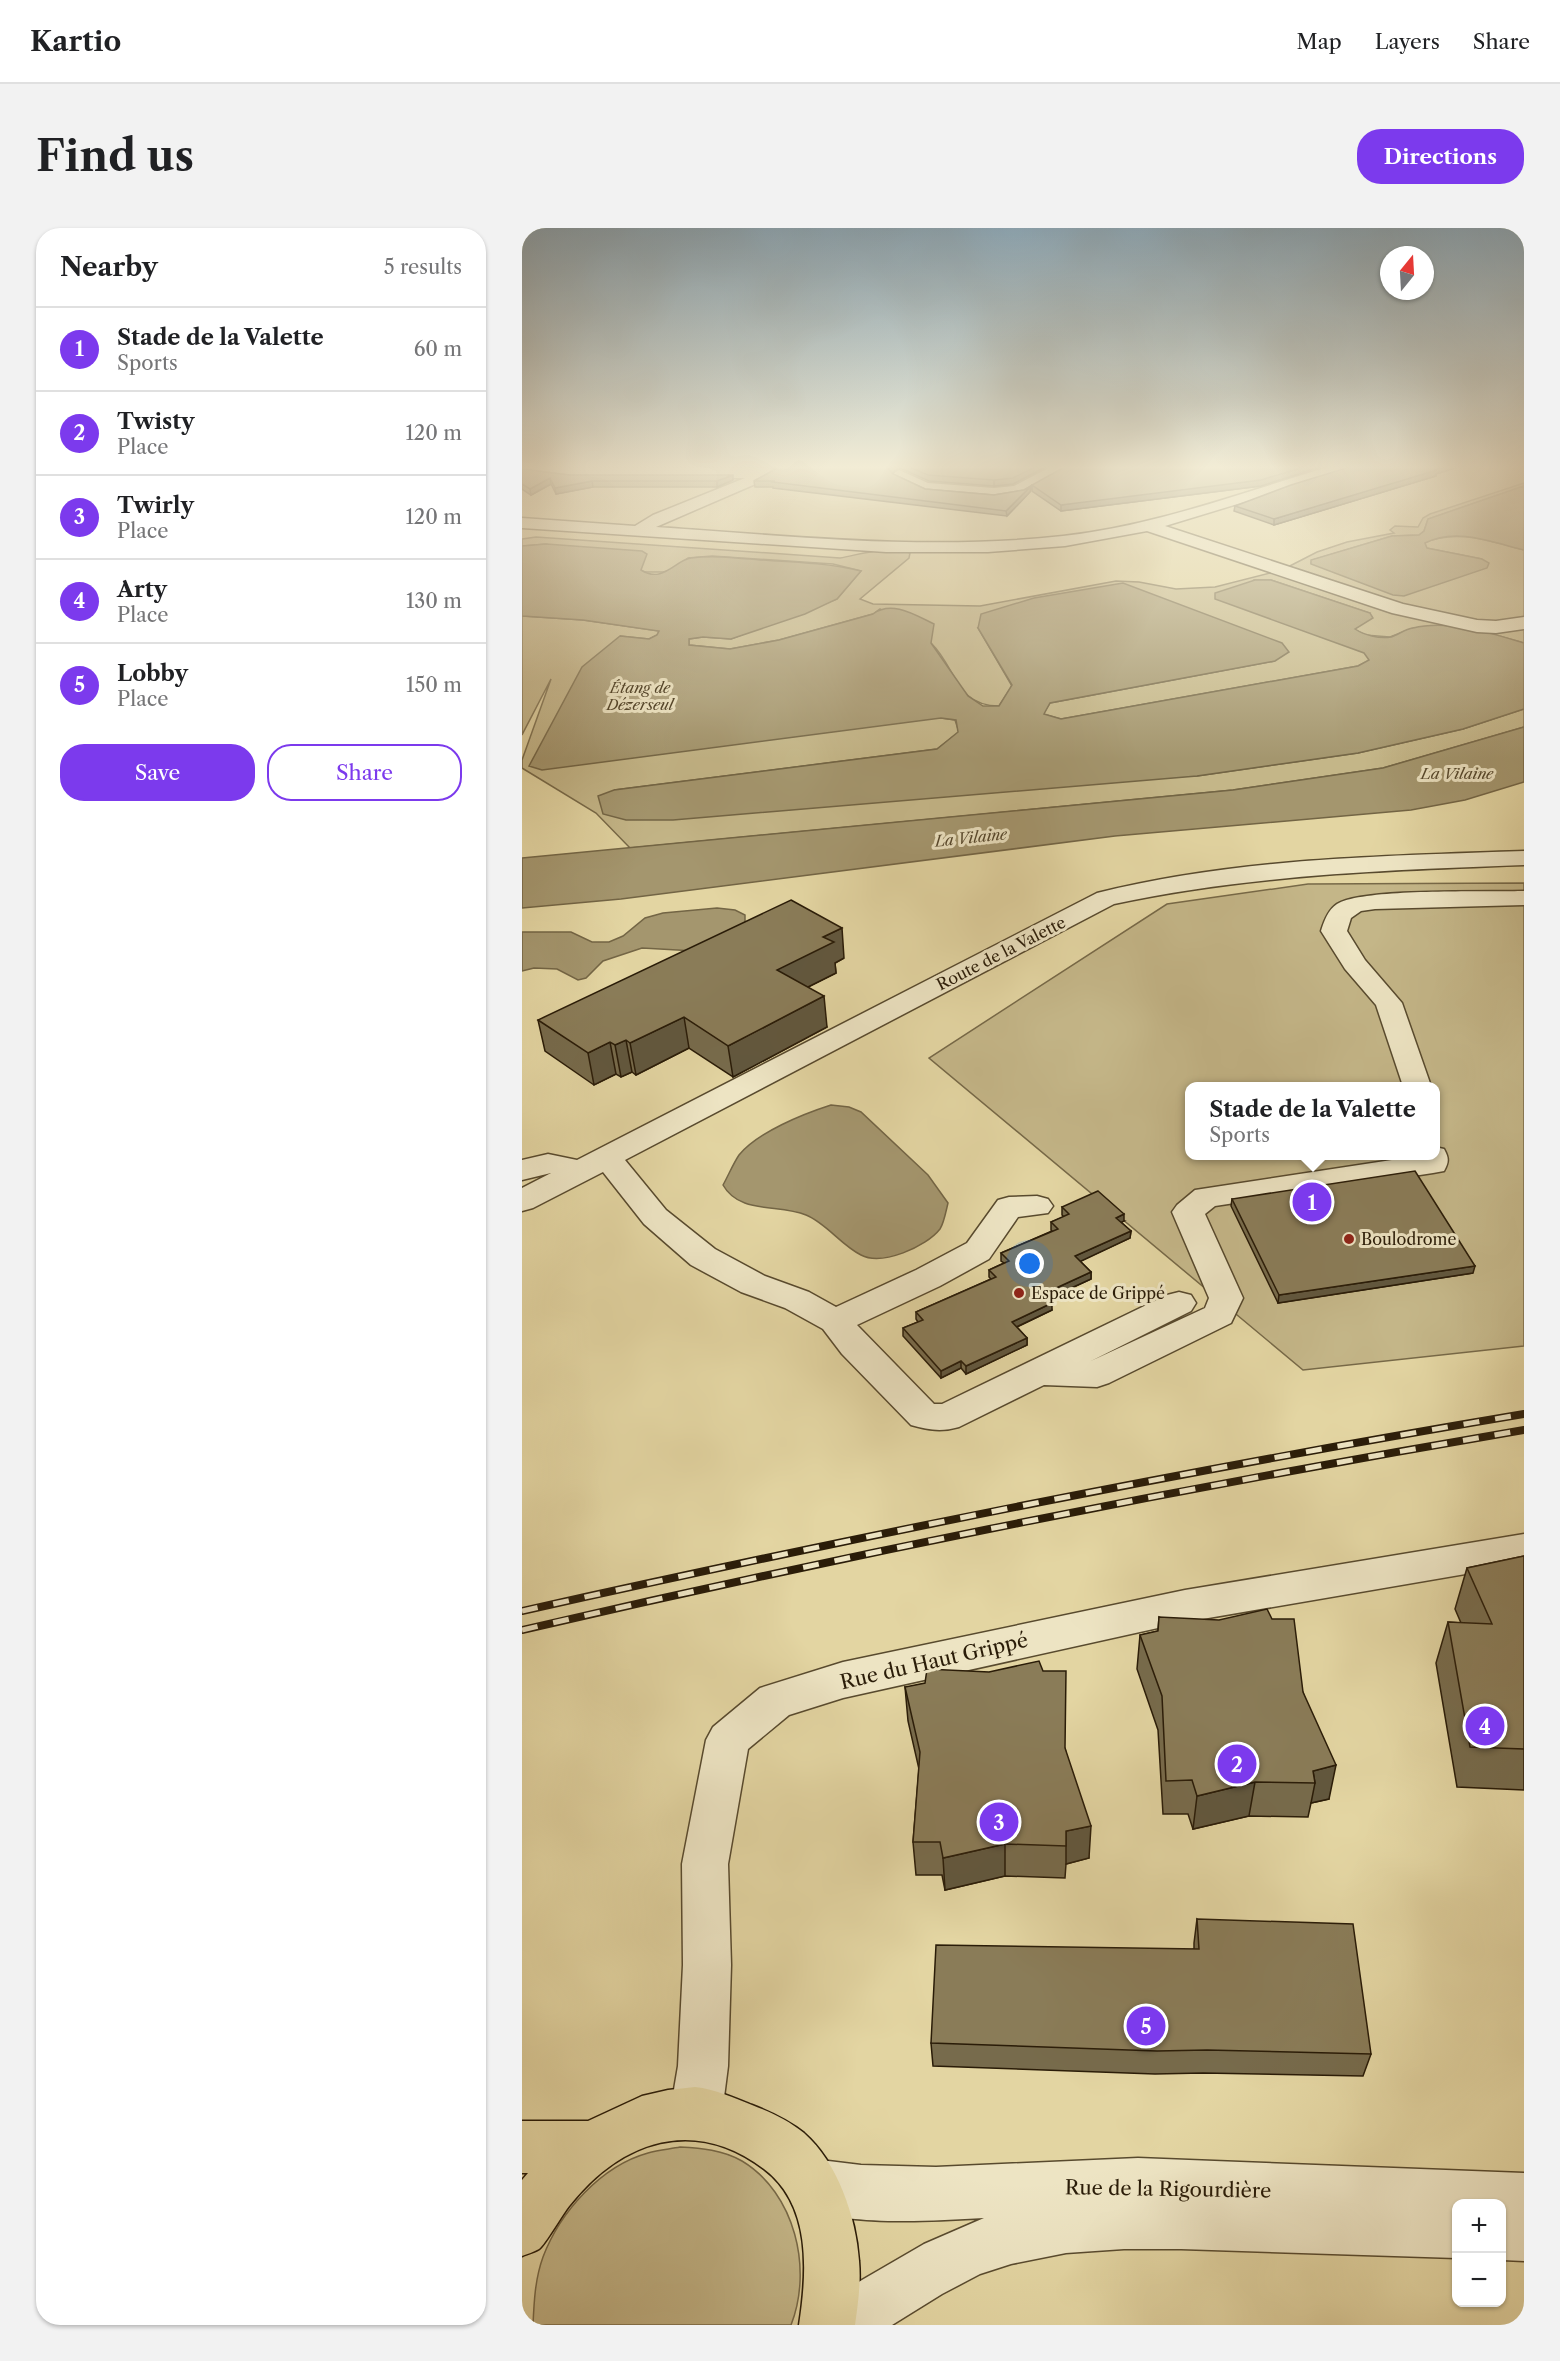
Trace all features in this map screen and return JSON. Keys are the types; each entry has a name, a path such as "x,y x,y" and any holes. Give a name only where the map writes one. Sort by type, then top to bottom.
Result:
{"main road":[{"path":"522,2229 546,2191 568,2167 593,2147 624,2130 654,2119 696,2113 744,2126 771,2140 794,2161 812,2186 823,2212 831,2241 834,2271 827,2325"},
{"path":"522,2147 593,2147"}],"street":[{"path":"1259,563 1398,609 1477,626 1496,627 1524,623"},
{"name":"Route de la Valette","path":"522,1201 1106,898 1156,886 1268,873 1364,864 1524,858"},
{"path":"1416,1082 1389,1003 1354,963 1334,931 1335,919 1341,912 1353,905 1376,902 1524,898"},
{"path":"1041,1372 1097,1374 1219,1315 1226,1298 1188,1212 1206,1197 1433,1164 1433,1160"},
{"path":"522,1170 548,1163 595,1165 703,1257 753,1284 797,1300 835,1321 854,1345 924,1416 946,1418 1179,1303"},
{"path":"835,1321 928,1278 978,1251 1009,1207 1037,1206"},
{"name":"Rue du Haut Grippé","path":"696,2113 704,2066 707,1965 705,1864 728,1740 775,1701 843,1680 1185,1606 1524,1549"},
{"name":"Rue de la Rigourdière","path":"812,2186 861,2192 936,2194 1138,2185 1524,2200"},
{"name":"Rue de la Rigourdière","path":"842,2325 944,2262 962,2253 1011,2236 1065,2228 1146,2221 1452,2230"},
{"path":"1506,2233 1524,2234"}],"shaded area":[{"path":"613,563 682,563 672,570 645,572"},
{"path":"816,563 903,563 860,599 873,604 980,606 1116,581 1139,582 1176,589 1215,587 1282,570 1296,563 1524,563 1524,643 1489,633 1413,628 1390,637 1365,635 1354,629 1370,613 1271,580 1255,580 1365,653 1370,660 1358,666 1061,719 1043,714 1050,703 1275,661 978,628 1012,686 999,706 973,700 958,684 940,653 926,638 880,609 873,614 779,640 730,649 689,645 689,639 703,637 731,639 837,599 861,571 833,564"},
{"path":"522,616 583,620 659,631 657,635 649,639 620,636 955,720 959,732 937,749 614,790 1197,776 1358,753 1463,729 1524,709 1524,727 1383,768 1233,790 630,848 596,813 522,768 522,760 551,679 522,735"},
{"path":"1524,883 1524,1346 1303,1370 929,1058 1167,904 1308,884"},
{"path":"680,2147 712,2150 735,2157 760,2175 775,2192 787,2212 795,2234 799,2257 800,2280 791,2325 533,2325 534,2299 540,2265 550,2240 571,2208 584,2193 614,2168 648,2153"}],"water":[{"name":"Étang de Dézerseul","path":"522,563 644,563 641,570 649,574 662,573 680,563 809,563 836,566 861,571 837,599 805,614 731,639 703,637 689,639 689,645 730,649 779,640 888,608 904,610 934,624 931,643 968,696 983,706 999,706 1012,685 978,628 981,614 1034,598 1123,583 1282,643 1289,652 1275,661 1050,703 1044,714 1061,719 1358,666 1369,660 1364,653 1215,599 1215,593 1255,580 1271,580 1370,613 1373,618 1355,629 1372,636 1391,637 1410,629 1440,625 1469,628 1524,643 1524,709 1463,729 1358,753 1197,776 673,820 626,820 603,814 598,796 614,790 937,749 958,732 956,720 941,718 542,770 529,766 582,667 620,636 649,639 657,635 659,631 583,620 522,616"},
{"path":"1489,563 1487,568 1404,596 1393,595 1311,564"},
{"name":"La Vilaine","path":"1524,727 1524,782 1465,800 1411,810 1115,836 621,899 522,908 522,858 1233,790 1383,768"},
{"path":"717,908 735,910 745,915 745,926 695,951 642,948 603,961 586,978 578,980 557,969 534,968 522,971 522,932 571,932 592,942 609,942 623,936 645,918 663,913"},
{"path":"831,1105 849,1107 861,1112 928,1175 948,1203 940,1229 925,1242 903,1253 870,1258 854,1251 806,1215 749,1204 730,1194 723,1185 739,1155 757,1139 807,1113"}],"building":[{"path":"791,900 842,928 823,937 834,942 777,970 824,996 728,1046 684,1017 630,1043 626,1040 615,1045 610,1042 588,1053 538,1020"},
{"name":"Boulodrome","path":"1415,1171 1475,1266 1279,1295 1232,1199"},
{"name":"Espace de Grippé","path":"1098,1191 1124,1214 1116,1218 1131,1231 1075,1256 1091,1272 1043,1294 1052,1303 1012,1322 1027,1338 966,1366 961,1361 941,1371 903,1328 923,1320 916,1312 996,1277 989,1270 1009,1261 1001,1253 1058,1229 1051,1222 1069,1214 1062,1207"},
{"path":"1524,1556 1524,1749 1470,1747 1448,1622 1492,1624 1467,1568"},
{"path":"1267,1609 1272,1619 1294,1619 1303,1692 1336,1765 1313,1771 1315,1783 1255,1782 1197,1796 1192,1780 1166,1781 1162,1696 1140,1635 1158,1631 1159,1617 1219,1620"},
{"path":"1039,1661 1043,1671 1066,1671 1065,1748 1091,1826 1066,1831 1066,1846 1005,1844 943,1858 940,1842 913,1842 920,1752 905,1687 925,1683 927,1669 989,1672"},
{"path":"1197,1919 1353,1924 1371,2054 1157,2051 931,2043 936,1945 1199,1949"}],"railway":[{"path":"522,1611 771,1557 1147,1481 1524,1414"},
{"path":"522,1630 771,1574 1022,1522 1272,1474 1524,1430"}],"place":[{"name":"Stade de la Valette","path":"1312,1202"},
{"name":"Boulodrome","path":"1349,1239"},
{"name":"Espace de Grippé","path":"1019,1293"},
{"name":"Arty","path":"1485,1726"},
{"name":"Twisty","path":"1237,1764"},
{"name":"Twirly","path":"999,1822"},
{"name":"Lobby","path":"1146,2026"}]}
